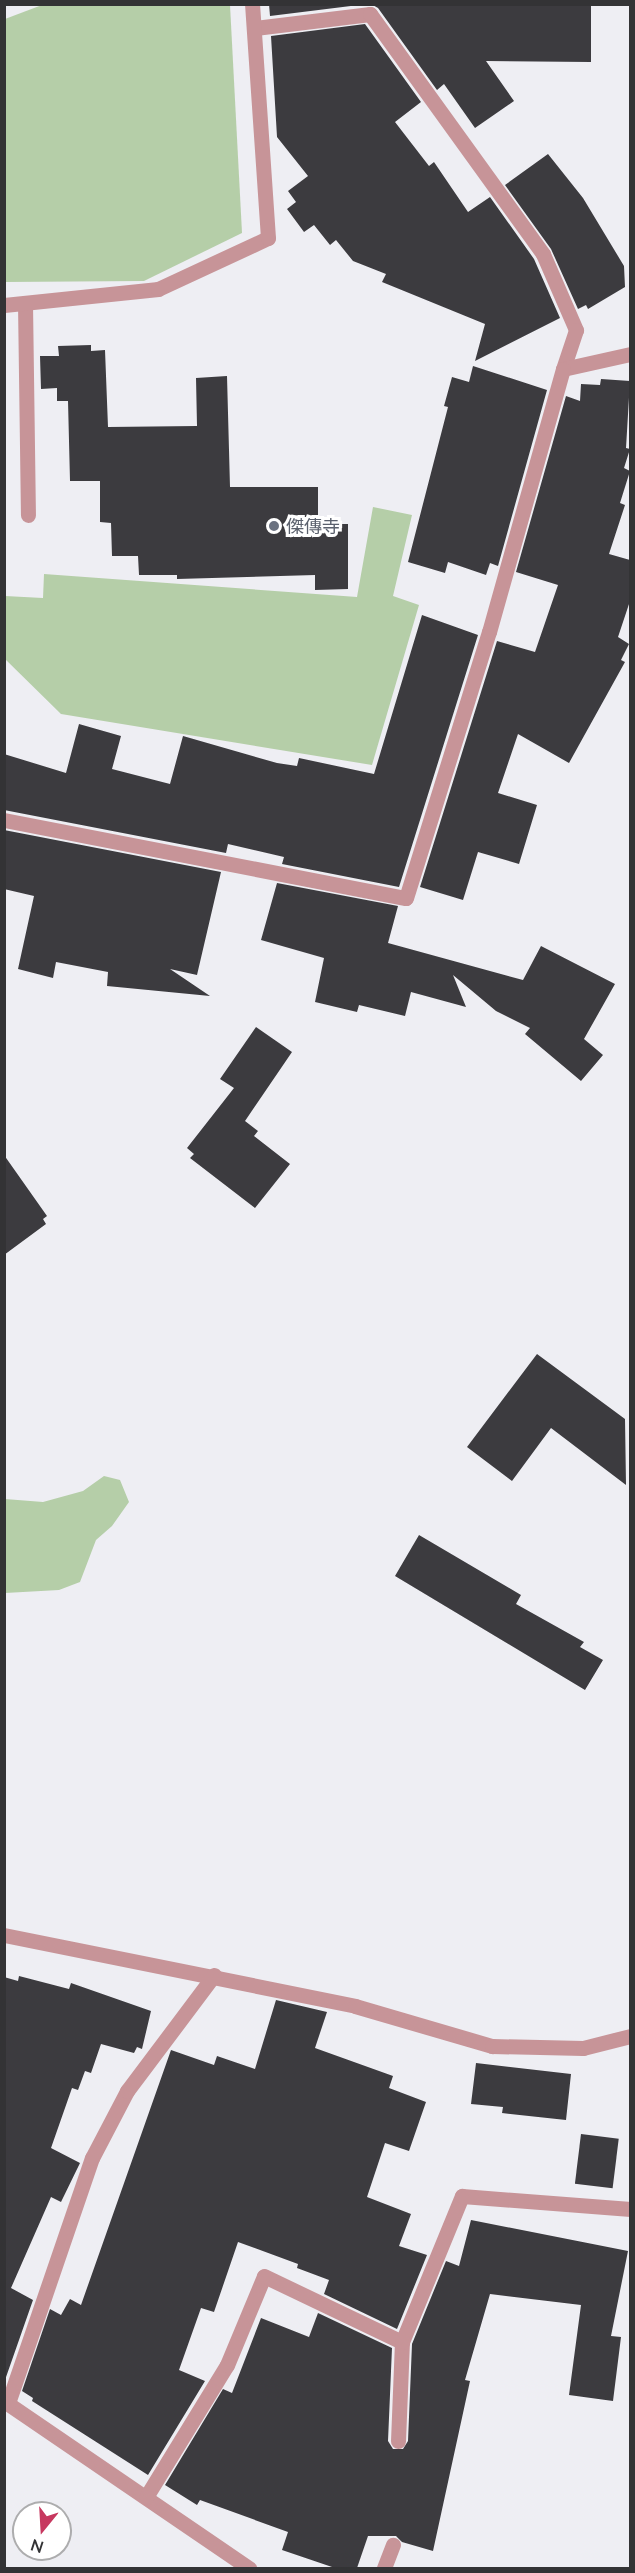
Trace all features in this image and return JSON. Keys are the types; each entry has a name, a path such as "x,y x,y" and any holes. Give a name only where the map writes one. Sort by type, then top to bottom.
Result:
{"street":[{"path":"4,304 158,289 268,238 252,4"},
{"path":"4,820 406,898 489,632 576,330 543,254 370,14 255,28"},
{"path":"25,303 28,515"},
{"path":"563,369 630,354"},
{"path":"4,1935 214,1975 355,2006 492,2046 583,2048 630,2036"},
{"path":"214,1975 127,2091 92,2158 6,2402 249,2568"},
{"path":"398,2441 402,2342 462,2196 630,2209"},
{"path":"146,2497 227,2365 264,2276 402,2342"},
{"path":"384,2568 393,2545"}],"green space":[{"path":"42,5 230,5 242,233 144,281 5,282 5,19"},
{"path":"373,507 412,515 393,596 419,605 372,765 61,714 5,659 5,596 43,598 44,574 357,597"},
{"path":"104,1476 120,1480 129,1502 112,1526 96,1540 80,1582 59,1590 5,1593 5,1499 43,1502 83,1491"}],"building":[{"path":"269,4 367,4 270,16"},
{"path":"371,4 591,4 591,62 486,61 514,101 475,128 444,84 437,90 378,8"},
{"path":"365,24 421,102 395,122 429,166 434,162 468,212 490,197 534,259 560,318 475,361 485,324 382,282 386,274 353,261 336,240 330,245 314,225 304,232 287,209 296,202 288,191 308,176 277,137 271,36"},
{"path":"548,154 583,198 624,266 625,287 588,309 586,305 578,309 551,249 505,185"},
{"path":"91,345 91,351 105,350 108,427 197,426 196,378 227,376 230,487 318,487 318,524 348,524 348,589 315,590 315,575 177,579 177,575 139,575 138,556 112,556 111,523 100,522 100,481 70,481 68,401 57,401 57,388 41,389 40,356 59,356 58,346"},
{"path":"473,366 547,390 498,566 490,563 486,575 448,562 445,573 408,562 448,407 444,406 452,377 469,382"},
{"path":"601,379 630,381 626,448 630,449 624,468 630,471 620,503 625,505 609,554 630,560 630,601 618,637 629,644 621,660 625,662 569,763 518,734 498,793 537,805 519,864 478,852 463,900 420,887 497,641 535,652 558,585 516,572 566,396 580,401 581,384 600,385"},
{"path":"422,615 478,635 399,887 282,864 284,857 228,844 226,853 4,810 4,754 66,773 79,724 121,736 112,769 170,784 183,736 277,763 297,766 299,758 374,774"},
{"path":"4,830 221,872 197,975 170,969 210,996 107,986 108,972 56,962 53,978 18,969 34,896 4,889"},
{"path":"277,883 398,906 388,943 523,980 541,946 615,984 584,1039 603,1055 581,1081 525,1034 530,1028 496,1011 453,975 466,1007 411,992 405,1016 359,1005 357,1012 315,1002 324,958 261,940"},
{"path":"256,1027 292,1052 245,1121 258,1131 254,1136 290,1164 255,1208 190,1158 194,1154 187,1148 234,1088 220,1079"},
{"path":"4,1155 47,1216 43,1219 46,1224 4,1255"},
{"path":"537,1354 625,1419 626,1485 551,1428 512,1481 467,1447"},
{"path":"419,1535 521,1595 516,1604 584,1642 580,1647 603,1660 585,1690 395,1576"},
{"path":"19,1976 69,1989 71,1983 151,2011 142,2049 137,2047 134,2053 101,2044 91,2073 85,2071 78,2090 72,2088 51,2148 80,2163 61,2202 51,2197 11,2288 33,2300 5,2380 4,1977 18,1981"},
{"path":"276,2000 327,2012 315,2048 393,2076 389,2088 426,2102 409,2151 385,2143 367,2197 411,2214 399,2246 427,2255 397,2329 324,2294 329,2280 297,2268 298,2264 238,2242 214,2312 201,2308 179,2370 205,2381 148,2475 32,2401 33,2398 22,2391 50,2309 61,2315 70,2299 81,2305 171,2050 214,2065 217,2056 255,2069"},
{"path":"476,2063 571,2074 566,2120 502,2113 503,2107 471,2104"},
{"path":"581,2134 619,2139 613,2188 575,2184"},
{"path":"471,2220 628,2251 611,2336 621,2337 613,2401 569,2395 581,2305 490,2294 465,2380 470,2381 433,2551 402,2542 396,2536 368,2536 357,2568 335,2568 282,2550 288,2532 200,2500 197,2505 165,2485 223,2389 232,2393 261,2318 309,2337 318,2313 392,2348 388,2441 393,2449 403,2449 408,2441 412,2344 446,2261 459,2266"}],"place":[{"name":"傑傳寺","path":"274,526"}]}
